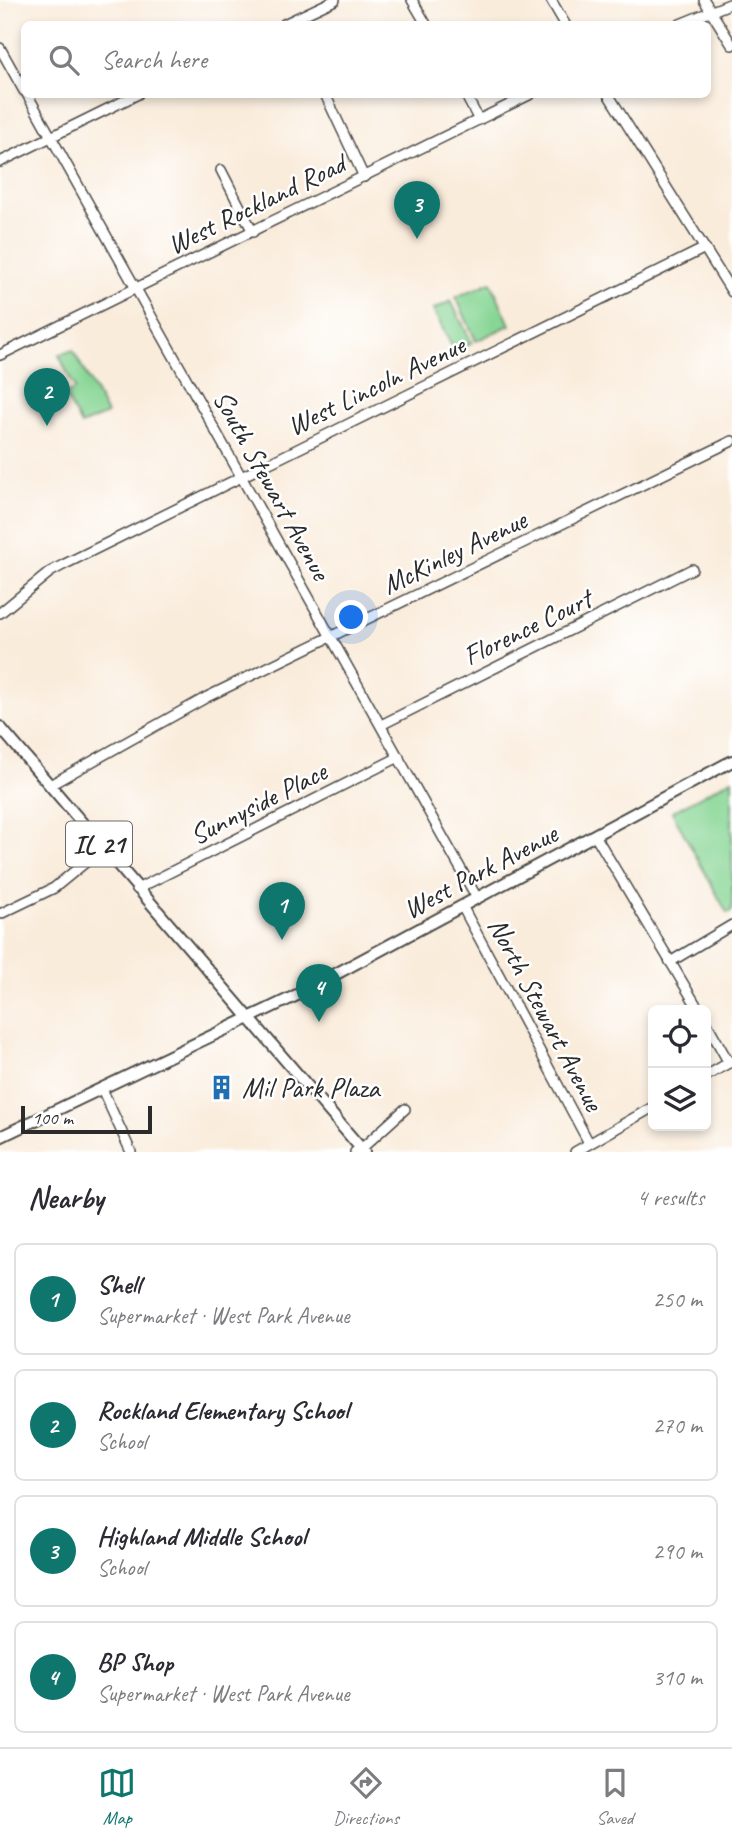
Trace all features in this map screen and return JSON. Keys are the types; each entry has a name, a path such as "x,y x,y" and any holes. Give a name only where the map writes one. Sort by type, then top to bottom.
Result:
{"main road":[{"name":"IL 21","path":"0,727 360,1151"},
{"name":"West Park Avenue","path":"0,1138 248,1018 732,761"}],"street":[{"path":"294,21 335,0"},
{"path":"412,0 424,21"},
{"path":"551,0 563,21"},
{"path":"704,0 732,45"},
{"path":"687,21 732,3"},
{"name":"South Stewart Avenue","path":"0,48 21,84"},
{"name":"South Stewart Avenue","path":"29,98 477,898"},
{"path":"0,162 130,98"},
{"path":"327,98 364,177"},
{"path":"467,98 479,120"},
{"name":"West Rockland Road","path":"0,355 523,98"},
{"path":"611,98 732,292"},
{"path":"221,170 253,232"},
{"name":"West Lincoln Avenue","path":"0,613 50,572 63,565 705,248"},
{"name":"McKinley Avenue","path":"50,785 206,697 732,441"},
{"name":"Florence Court","path":"381,725 692,569"},
{"name":"Sunnyside Place","path":"137,889 399,757"},
{"path":"595,835 696,1005"},
{"path":"0,914 54,888 103,848"},
{"name":"North Stewart Avenue","path":"462,906 589,1143"},
{"path":"670,962 732,925"},
{"path":"711,1030 731,1062 711,1073"},
{"path":"102,1089 131,1152"},
{"path":"360,1151 405,1109"},
{"path":"575,1152 648,1110"}],"green space":[{"path":"491,282 510,325 476,341 456,297"},
{"path":"451,301 472,343 455,352 433,310"},
{"path":"73,350 107,414 81,425 65,395 75,389 59,355"},
{"path":"732,779 732,911 727,913 672,812"}],"place":[{"name":"Highland Middle School","path":"417,239"},
{"name":"Rockland Elementary School","path":"47,426"},
{"name":"Shell","path":"282,940"},
{"name":"BP Shop","path":"319,1022"},
{"name":"Mil Park Plaza","path":"222,1087"}]}
